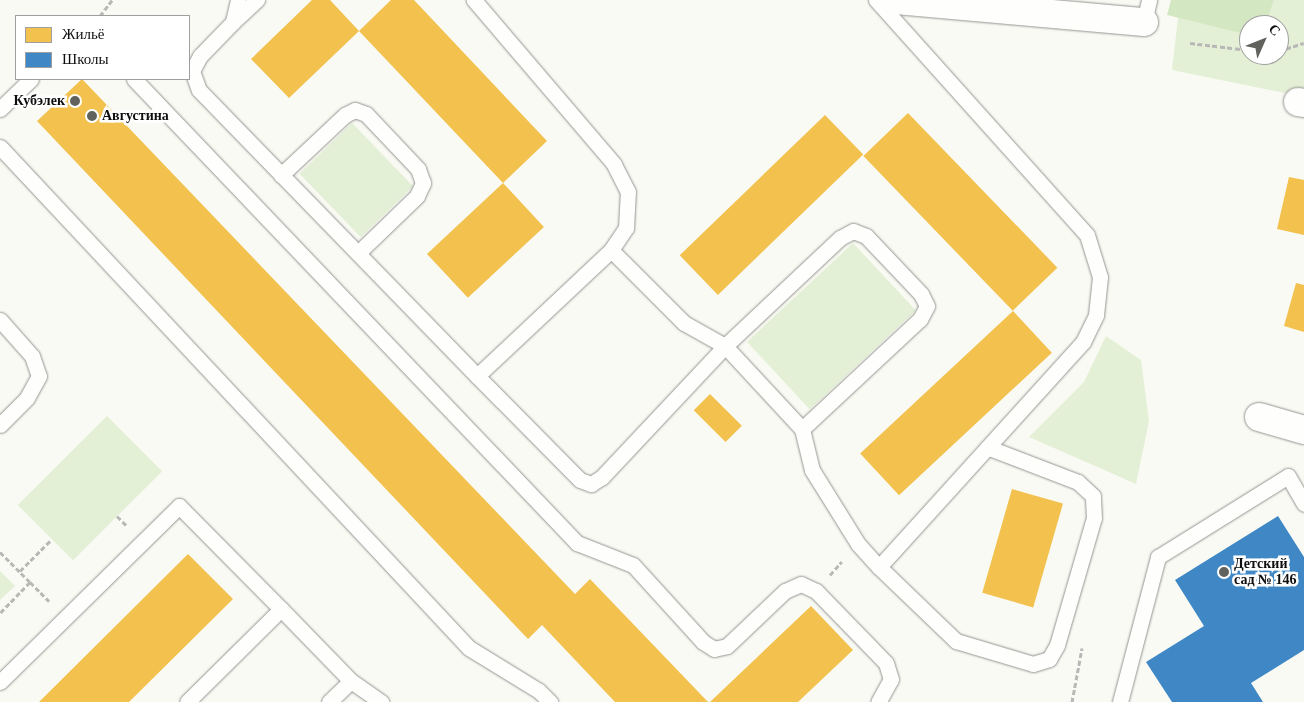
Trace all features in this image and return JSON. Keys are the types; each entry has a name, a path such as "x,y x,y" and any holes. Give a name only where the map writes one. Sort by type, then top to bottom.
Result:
{"street":[{"path":"896,0 1146,11"},
{"path":"1259,417 1304,430"}],"lane":[{"path":"234,22 238,0"},
{"path":"257,0 200,56 192,72 199,90 476,376 580,480 591,484 602,478 726,346 840,238 853,231 866,236 915,288 927,306 920,319 802,429"},
{"path":"474,0 614,164 628,192 626,228 611,250 476,376"},
{"path":"876,0 1088,235 1100,277 1096,315 1084,342 879,568"},
{"path":"0,109 30,80"},
{"path":"135,80 577,543 633,565 702,642 714,649 727,646 786,590 801,584 816,591 886,664 891,679 878,702"},
{"path":"281,175 345,115 355,110 366,114 418,169 423,183 417,196 358,253"},
{"path":"0,147 469,648 539,691 550,702"},
{"path":"611,250 684,323 726,346 802,429 812,470 858,544 879,568 956,641 1033,664 1049,659 1057,645 1094,518 1093,496 1078,482 987,447"},
{"path":"0,320 32,356 39,376 28,398 0,425"},
{"path":"1120,702 1158,557 1288,476 1304,504"},
{"path":"0,682 179,506 351,681 381,702"},
{"path":"187,702 281,609"},
{"path":"328,702 351,681"}],"path":[{"path":"101,15 112,0"},
{"path":"1190,43 1239,49"},
{"path":"1289,48 1304,43"},
{"path":"117,516 131,530"},
{"path":"20,571 52,539"},
{"path":"816,591 858,544"},
{"path":"0,552 55,607"},
{"path":"0,613 30,582"}],"green space":[{"path":"1171,0 1274,0 1269,15 1239,15 1239,33 1167,15"},
{"path":"1180,0 1304,0 1304,97 1172,70"},
{"path":"352,123 413,186 361,237 299,174"},
{"path":"853,243 916,310 810,409 747,342"},
{"path":"1106,336 1141,360 1149,421 1136,484 1029,437 1084,382"},
{"path":"107,416 162,471 73,560 18,505"},
{"path":"0,571 15,586 0,600"}],"building: Жильё":[{"path":"312,0 330,0 359,31 289,98 251,59"},
{"path":"391,0 414,0 547,141 503,183 359,31"},
{"path":"83,80 575,594 590,579 708,702 615,702 542,625 528,639 37,121"},
{"path":"908,113 1057,268 1013,311 863,156"},
{"path":"825,115 863,155 718,295 680,255"},
{"path":"1289,177 1304,180 1304,235 1277,229"},
{"path":"503,183 544,227 468,298 427,254"},
{"path":"1296,283 1304,285 1304,332 1284,326"},
{"path":"1013,311 1052,353 899,495 860,454"},
{"path":"710,394 742,426 726,442 694,410"},
{"path":"1012,489 1063,504 1033,607 982,593"},
{"path":"188,554 233,599 129,702 39,702"},
{"path":"811,606 853,650 798,702 710,702"}],"building: Школы":[{"path":"1278,516 1304,557 1304,650 1251,683 1263,702 1172,702 1146,662 1204,626 1175,580"}],"place":[{"name":"Кубэлек","path":"75,101"},
{"name":"Августина","path":"92,116"},
{"name":"Детский сад № 146","path":"1224,572"}]}
